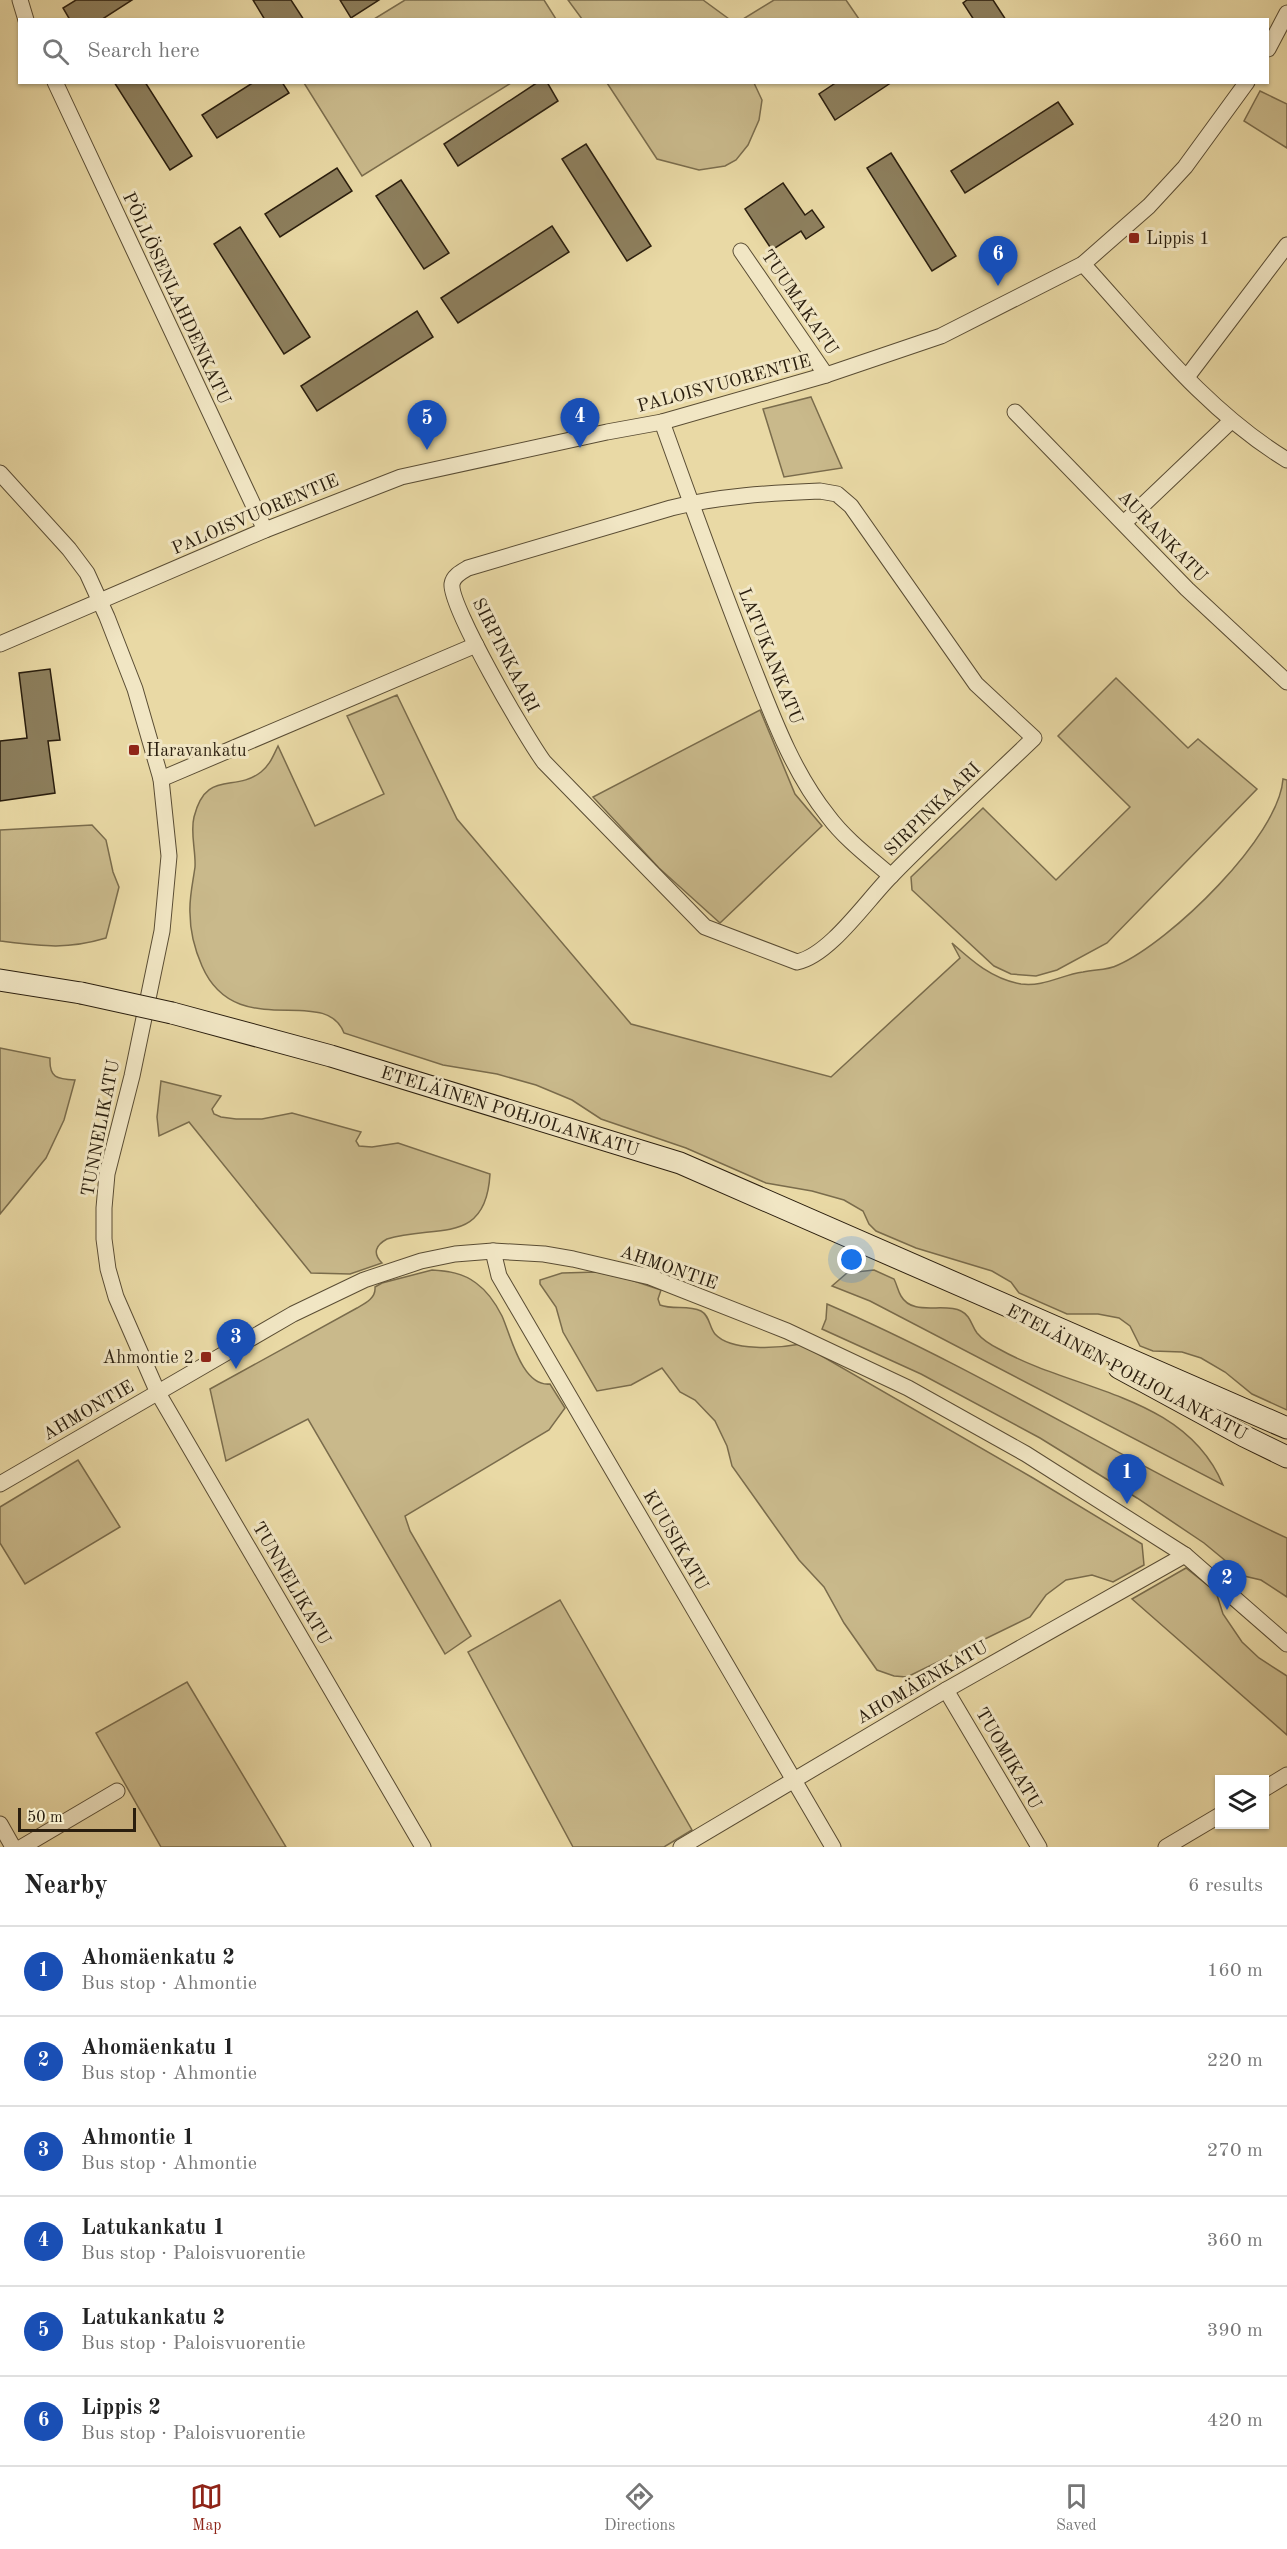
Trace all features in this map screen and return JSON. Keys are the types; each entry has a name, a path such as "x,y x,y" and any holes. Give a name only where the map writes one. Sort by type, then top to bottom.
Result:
{"main road":[{"name":"ETELÄINEN POHJOLANKATU","path":"0,980 81,993 172,1013 331,1056 680,1163 1287,1428"},
{"name":"ETELÄINEN POHJOLANKATU","path":"1000,1303 1244,1436 1287,1457"}],"street":[{"path":"20,0 25,18"},
{"path":"1269,47 1287,12"},
{"name":"PÖLLÖSENLAHDENKATU","path":"56,84 265,530"},
{"name":"PALOISVUORENTIE","path":"0,644 265,530 401,477 596,434 662,423 826,375 941,336 1083,264 1149,206 1185,166 1246,84"},
{"path":"1187,377 1287,245"},
{"name":"TUUMAKATU","path":"741,250 826,375"},
{"path":"1083,264 1187,377 1231,421 1287,460"},
{"name":"AURANKATU","path":"1015,412 1187,589 1287,682"},
{"path":"1124,523 1231,421"},
{"name":"LATUKANKATU","path":"662,423 707,552 775,720 800,775 828,816 847,837 891,876"},
{"name":"TUNNELIKATU","path":"0,473 69,549 87,573 135,690 161,779 169,856 162,931 132,1076 107,1174 104,1208 105,1249 116,1297 158,1393 423,1847"},
{"name":"SIRPINKAARI","path":"820,491 837,494 851,506 976,684 1034,738 808,960 797,962 779,957 705,927 544,762 527,739 476,645 454,595 452,585 455,576 468,568 691,503 770,493 820,491"},
{"path":"161,779 476,645"},
{"name":"AHMONTIE","path":"0,1484 293,1314 354,1284 421,1261 493,1251 573,1259 650,1277 788,1331 908,1388 1026,1454 1185,1555 1287,1644"},
{"name":"KUUSIKATU","path":"493,1251 499,1276 833,1847"},
{"name":"AHOMÄENKATU","path":"681,1847 946,1690 1185,1555"},
{"name":"TUOMIKATU","path":"946,1690 1039,1847"},
{"path":"1269,1786 1287,1775"},
{"path":"22,1847 117,1791"},
{"path":"1166,1847 1215,1818"},
{"path":"0,1824 13,1847"}],"shaded area":[{"path":"405,0 544,0 555,18 376,18"},
{"path":"568,0 703,0 728,18 581,18"},
{"path":"774,0 846,0 858,18 745,18"},
{"path":"305,84 509,84 362,176"},
{"path":"608,84 754,84 762,100 759,120 748,145 736,160 725,166 699,170 657,159"},
{"path":"1260,91 1287,104 1287,148 1244,121"},
{"path":"811,397 842,468 784,477 763,409"},
{"path":"1116,678 1188,748 1198,739 1257,789 1107,943 1057,970 1036,976 1011,974 994,966 912,890 911,877 983,808 1056,880 1130,807 1058,736"},
{"path":"397,695 457,819 631,1024 831,1077 960,958 952,943 992,974 1021,984 1045,982 1109,968 1140,953 1192,911 1243,857 1263,829 1277,803 1283,779 1287,780 1287,1410 1252,1394 1225,1372 1201,1358 1182,1352 1153,1351 1140,1346 1130,1326 1119,1318 1098,1314 1067,1314 1019,1293 1011,1282 992,1271 916,1248 876,1231 869,1224 863,1211 844,1200 812,1191 766,1183 686,1148 601,1119 572,1100 536,1085 497,1074 443,1065 344,1033 334,1019 319,1012 257,1008 236,1002 217,989 199,960 190,920 195,867 193,823 199,802 213,787 251,778 261,772 278,746 315,826 384,794 347,716"},
{"path":"760,710 795,794 822,826 720,923 659,868 593,797"},
{"path":"92,825 106,840 119,887 106,938 66,946 0,941 0,830"},
{"path":"0,1048 50,1058 51,1070 55,1076 75,1080 64,1120 46,1158 0,1214"},
{"path":"161,1081 221,1096 212,1109 214,1114 221,1117 262,1119 292,1113 361,1132 356,1141 359,1146 372,1147 398,1143 490,1174 486,1197 479,1212 469,1222 455,1228 405,1235 383,1241 376,1253 382,1263 350,1274 311,1273 189,1122 159,1136 157,1117"},
{"path":"432,1270 461,1275 484,1290 502,1316 525,1369 540,1383 550,1384 565,1408 549,1430 405,1516 410,1531 471,1636 445,1654 308,1419 226,1461 210,1389 364,1304 372,1297 375,1287 382,1283"},
{"path":"874,1270 894,1279 901,1296 913,1306 961,1311 969,1318 979,1335 996,1347 1029,1363 1125,1399 1155,1413 1183,1431 1206,1455 1223,1485 870,1301 832,1286 847,1273"},
{"path":"597,1272 661,1290 658,1299 660,1305 701,1311 715,1334 732,1344 781,1347 801,1344 1142,1544 1144,1565 1113,1582 1092,1575 1066,1580 1046,1595 1030,1617 907,1677 894,1676 877,1670 844,1623 824,1587 799,1560 732,1466 727,1446 715,1421 695,1400 680,1392 662,1368 631,1385 597,1391 563,1332 556,1307 540,1284 540,1280 562,1273"},
{"path":"827,1304 944,1359 1172,1481 1287,1538 1287,1597 1261,1580 1244,1576 1204,1543 1040,1438 921,1374 822,1329 826,1319"},
{"path":"78,1460 120,1527 25,1584 0,1543 0,1507"},
{"path":"1186,1568 1216,1592 1223,1614 1242,1642 1259,1658 1287,1676 1287,1735 1132,1599"},
{"path":"560,1600 692,1830 664,1847 573,1847 468,1652"},
{"path":"187,1682 286,1847 161,1847 96,1733"}],"building":[{"path":"76,0 132,0 104,18 69,18 63,8"},
{"path":"253,0 291,0 303,18 264,18"},
{"path":"340,0 379,0 351,18"},
{"path":"967,0 993,0 1005,18 973,18 963,3"},
{"path":"115,84 146,84 192,156 170,170"},
{"path":"251,84 283,84 289,93 217,138 202,115"},
{"path":"535,84 548,84 558,101 458,166 444,144"},
{"path":"834,84 889,84 835,120 819,94"},
{"path":"1058,102 1073,124 965,193 951,171"},
{"path":"586,144 651,246 627,261 562,159"},
{"path":"891,153 956,256 932,271 867,168"},
{"path":"337,168 352,191 280,237 265,214"},
{"path":"401,180 449,253 424,269 376,196"},
{"path":"783,183 805,215 812,210 824,227 806,239 801,231 772,250 745,209"},
{"path":"552,226 569,252 458,323 441,298"},
{"path":"240,227 310,337 284,354 214,244"},
{"path":"417,311 433,337 317,411 301,386"},
{"path":"50,669 60,740 48,741 55,793 0,801 0,741 27,738 19,673"}],"place":[{"name":"Lippis 1","path":"1134,238"},
{"name":"Lippis 2","path":"998,286"},
{"name":"Latukankatu 1","path":"580,448"},
{"name":"Latukankatu 2","path":"427,450"},
{"name":"Haravankatu","path":"134,750"},
{"name":"Ahmontie 2","path":"206,1357"},
{"name":"Ahmontie 1","path":"236,1369"},
{"name":"Ahomäenkatu 2","path":"1127,1504"},
{"name":"Ahomäenkatu 1","path":"1227,1610"}]}
